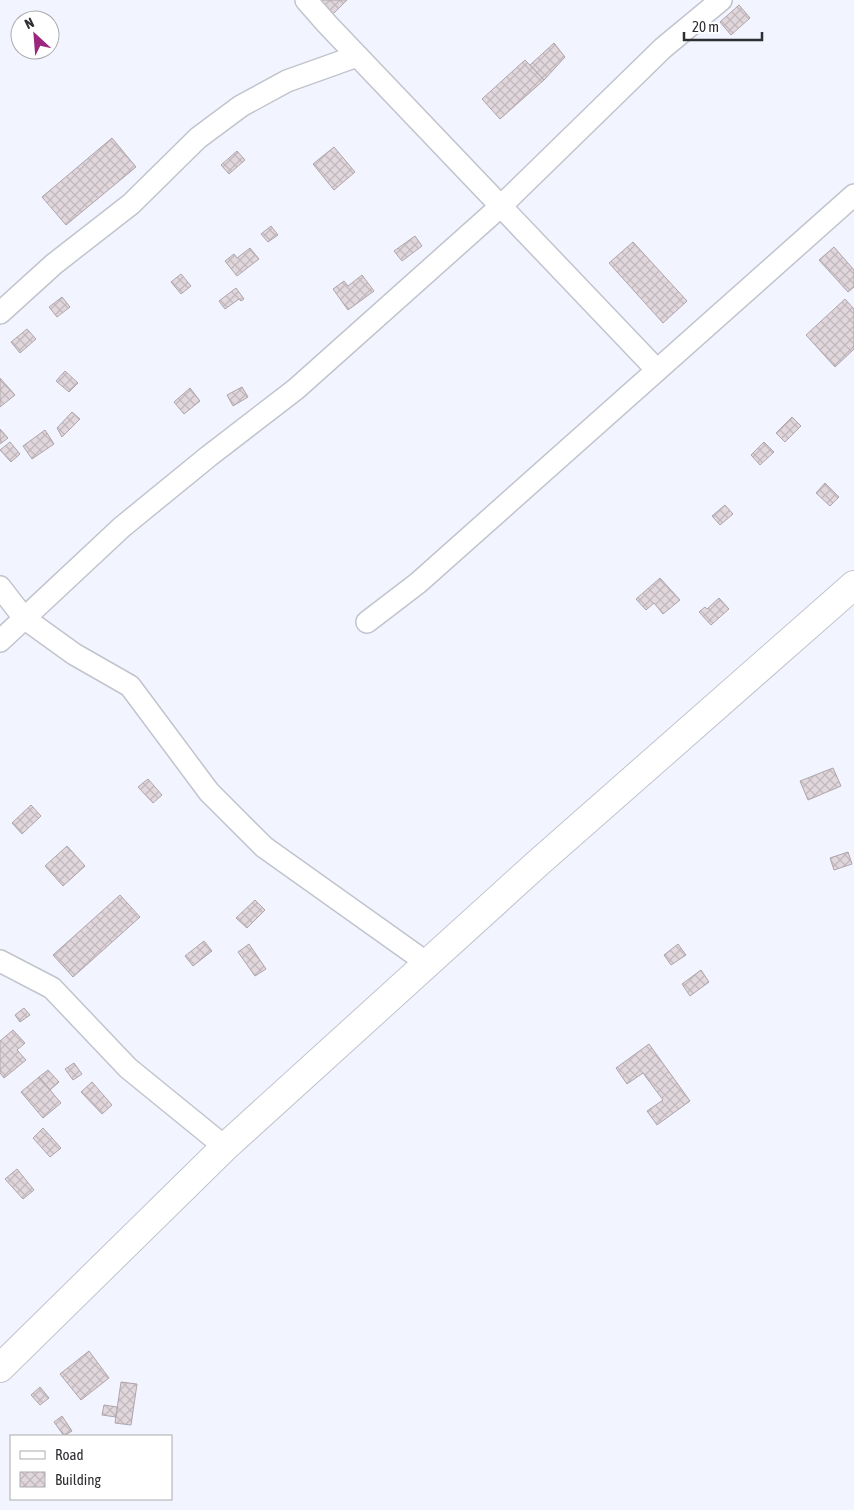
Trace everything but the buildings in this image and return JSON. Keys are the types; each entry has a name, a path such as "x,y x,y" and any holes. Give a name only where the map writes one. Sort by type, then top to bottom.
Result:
{"main road":[{"path":"0,1368 225,1147 538,863 854,585"}],"street":[{"path":"306,0 357,56 657,370"},
{"path":"0,641 122,527 209,456 296,389 501,206 663,48 721,0"},
{"path":"0,313 54,264 131,204 198,138 241,106 287,81 357,56"},
{"path":"367,622 418,583 854,195"},
{"path":"0,587 24,618 74,654 130,686 209,792 264,847 427,963"},
{"path":"3,967 52,988 128,1068 225,1147"}]}
